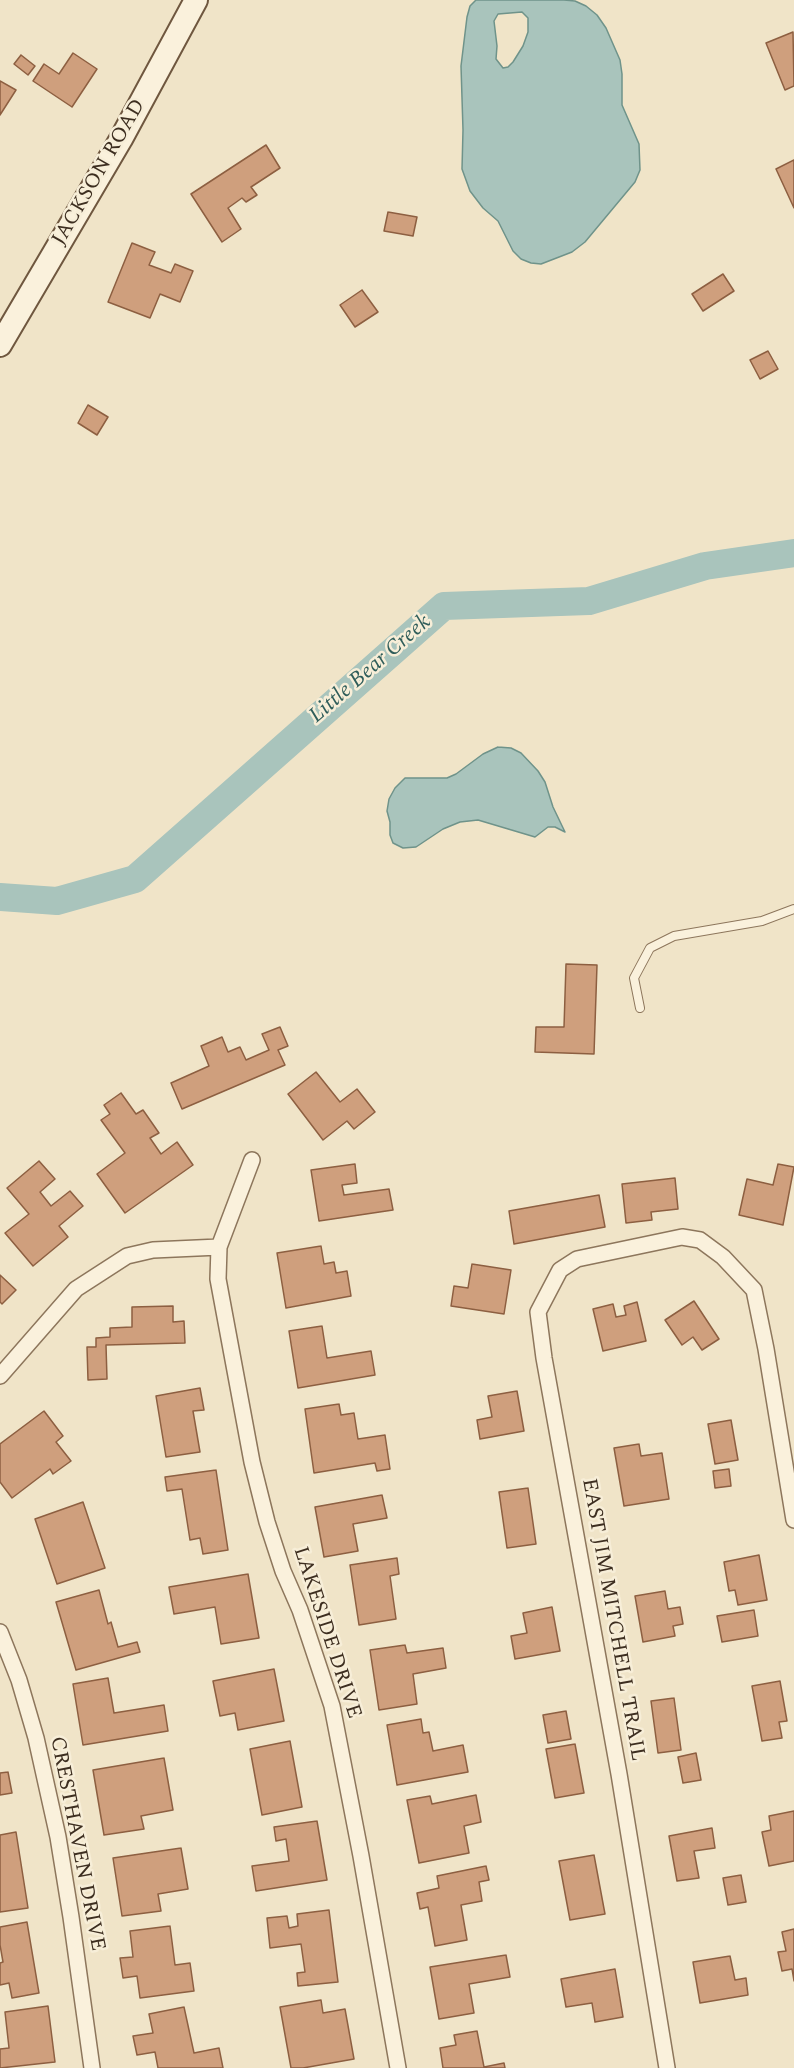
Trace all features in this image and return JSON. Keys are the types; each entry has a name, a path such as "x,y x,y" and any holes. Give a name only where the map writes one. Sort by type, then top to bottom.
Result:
{"main road":[{"name":"JACKSON ROAD","path":"0,345 121,139 196,0"}],"street":[{"name":"LAKESIDE DRIVE","path":"252,1160 219,1247 218,1279 252,1462 267,1522 283,1571 300,1610 332,1706 362,1856 398,2068"},
{"name":"EAST JIM MITCHELL TRAIL","path":"667,2068 619,1774 544,1359 538,1312 560,1270 576,1259 682,1237 700,1240 718,1252 754,1290 794,1520"},
{"path":"0,1376 76,1289 127,1256 153,1250 219,1247"},
{"name":"CRESTHAVEN DRIVE","path":"0,1632 19,1680 36,1738 58,1836 92,2068"}],"lane":[{"path":"640,1008 634,978 650,948 674,936 762,921 794,909"}],"water":[{"path":"476,0 575,1 597,15 606,28 620,60 622,105 639,144 640,170 635,182 585,242 572,252 541,264 521,259 513,251 498,221 483,208 470,191 462,169 461,66 470,6","holes":["522,12 528,18 528,32 523,46 513,62 503,68 496,59 494,21 498,14"]},
{"path":"498,747 511,748 521,753 538,771 545,782 553,807 565,832 555,827 548,827 535,837 478,820 460,822 443,829 416,847 403,848 393,843 387,811 389,799 395,788 405,778 447,778 483,754"}],"building":[{"path":"793,32 794,86 785,90 766,43"},
{"path":"73,53 97,69 72,107 33,81 44,64 59,74"},
{"path":"21,55 35,66 28,75 14,64"},
{"path":"0,81 16,90 0,115"},
{"path":"266,145 280,168 251,187 257,195 246,202 242,198 228,208 241,229 222,242 191,194"},
{"path":"794,160 794,208 776,169"},
{"path":"388,212 417,217 413,236 384,231"},
{"path":"132,243 155,252 149,265 171,273 175,264 193,271 180,302 160,294 150,318 108,302"},
{"path":"723,274 734,291 703,311 692,294"},
{"path":"362,290 378,312 355,327 340,305"},
{"path":"768,351 778,369 760,379 750,360"},
{"path":"88,405 108,417 97,435 78,423"},
{"path":"566,964 597,965 594,1054 535,1052 536,1027 564,1027"},
{"path":"280,1027 288,1046 278,1050 285,1065 182,1109 171,1083 209,1066 201,1046 222,1037 228,1052 240,1047 246,1060 269,1050 262,1034"},
{"path":"316,1072 340,1102 357,1089 375,1112 354,1129 347,1121 323,1140 288,1094"},
{"path":"121,1093 136,1114 143,1110 159,1133 150,1138 161,1154 177,1142 193,1165 125,1213 97,1174 125,1153 101,1120 110,1114 104,1105"},
{"path":"39,1161 55,1179 40,1192 51,1206 70,1191 83,1206 59,1226 68,1237 33,1266 5,1233 29,1214 7,1188"},
{"path":"355,1164 357,1183 342,1185 344,1195 389,1189 393,1210 319,1221 311,1170"},
{"path":"778,1164 794,1167 783,1225 739,1215 747,1179 773,1185"},
{"path":"675,1178 678,1209 651,1212 652,1220 626,1223 622,1184"},
{"path":"599,1195 605,1227 514,1244 509,1211"},
{"path":"321,1246 324,1264 334,1262 336,1273 347,1271 351,1296 286,1308 277,1253"},
{"path":"472,1264 511,1270 504,1314 451,1306 454,1286 468,1288"},
{"path":"0,1275 16,1290 2,1304 0,1302"},
{"path":"694,1301 719,1339 702,1350 693,1337 682,1345 665,1320"},
{"path":"637,1302 646,1341 603,1351 593,1309 613,1304 616,1317 626,1315 624,1306"},
{"path":"173,1306 173,1322 184,1321 185,1343 106,1345 107,1379 88,1380 87,1347 96,1347 96,1338 110,1337 110,1328 132,1327 132,1307"},
{"path":"322,1326 327,1358 371,1351 375,1375 298,1388 289,1331"},
{"path":"200,1388 204,1410 193,1411 200,1452 166,1457 156,1396"},
{"path":"517,1391 524,1431 480,1439 477,1420 492,1417 488,1396"},
{"path":"339,1404 341,1415 354,1413 358,1439 385,1435 390,1469 377,1471 375,1463 314,1473 305,1409"},
{"path":"44,1411 63,1436 56,1442 71,1461 53,1474 50,1469 12,1498 0,1482 0,1444"},
{"path":"731,1420 738,1460 715,1464 708,1424"},
{"path":"639,1444 641,1456 662,1453 669,1499 624,1506 614,1448"},
{"path":"729,1469 731,1486 715,1488 713,1471"},
{"path":"216,1470 228,1550 203,1554 200,1538 190,1540 182,1489 167,1491 165,1477"},
{"path":"528,1488 536,1544 507,1548 499,1492"},
{"path":"382,1495 387,1518 353,1524 358,1551 324,1557 315,1507"},
{"path":"83,1502 105,1568 57,1584 35,1519"},
{"path":"759,1555 767,1600 738,1605 735,1590 729,1591 724,1562"},
{"path":"397,1558 399,1574 390,1576 396,1619 359,1625 350,1565"},
{"path":"248,1574 259,1638 221,1644 215,1607 174,1614 169,1587"},
{"path":"99,1590 108,1624 111,1622 118,1647 137,1642 140,1652 76,1670 56,1602"},
{"path":"665,1591 668,1609 680,1607 683,1624 673,1626 675,1636 643,1642 635,1596"},
{"path":"552,1607 560,1651 515,1659 511,1636 527,1633 523,1613"},
{"path":"754,1610 758,1636 722,1642 717,1616"},
{"path":"405,1645 407,1653 443,1648 446,1668 413,1674 417,1704 379,1710 370,1650"},
{"path":"274,1669 284,1721 238,1730 235,1713 220,1716 213,1681"},
{"path":"108,1678 114,1713 164,1705 168,1731 83,1745 73,1684"},
{"path":"780,1681 787,1721 779,1722 782,1738 762,1741 752,1686"},
{"path":"674,1698 681,1750 658,1753 651,1701"},
{"path":"566,1711 571,1739 548,1743 543,1715"},
{"path":"421,1719 423,1733 429,1732 433,1751 463,1745 468,1772 397,1785 387,1725"},
{"path":"290,1741 302,1807 262,1815 250,1749"},
{"path":"575,1744 584,1793 555,1798 546,1749"},
{"path":"696,1753 701,1780 683,1783 678,1757"},
{"path":"164,1758 173,1810 141,1816 144,1829 104,1835 93,1770"},
{"path":"8,1772 12,1793 0,1795 0,1773"},
{"path":"476,1795 481,1822 464,1826 469,1853 419,1863 407,1800 430,1796 432,1804"},
{"path":"794,1811 794,1861 769,1866 762,1832 771,1830 769,1816"},
{"path":"317,1821 327,1880 256,1891 252,1866 289,1861 286,1839 276,1841 274,1827"},
{"path":"712,1828 715,1848 694,1851 699,1878 677,1881 669,1836"},
{"path":"16,1832 28,1908 0,1912 0,1835"},
{"path":"181,1848 188,1889 158,1894 161,1911 122,1916 113,1858"},
{"path":"594,1855 605,1914 570,1920 559,1861"},
{"path":"486,1866 489,1880 479,1882 482,1901 461,1905 467,1940 435,1946 428,1907 420,1909 417,1893 439,1888 437,1876"},
{"path":"741,1875 746,1902 728,1905 723,1878"},
{"path":"329,1910 338,1982 298,1986 297,1973 305,1972 301,1944 270,1948 267,1918 287,1916 289,1928 298,1926 297,1914"},
{"path":"27,1922 39,1993 12,1998 9,1983 0,1985 0,1963 3,1962 0,1927"},
{"path":"170,1926 175,1965 190,1963 194,1991 140,1998 137,1976 123,1978 120,1958 133,1957 130,1931"},
{"path":"794,1929 794,1981 792,1969 782,1971 778,1952 786,1951 782,1932"},
{"path":"506,1955 510,1977 469,1984 474,2013 439,2019 430,1967"},
{"path":"730,1956 735,1980 746,1978 748,1995 700,2003 693,1962"},
{"path":"615,1969 623,2017 595,2022 592,2003 566,2007 561,1979"},
{"path":"321,2000 323,2013 345,2009 354,2059 291,2068 280,2007"},
{"path":"48,2006 55,2062 0,2068 0,2049 9,2048 5,2012"},
{"path":"184,2007 194,2053 219,2048 223,2068 158,2068 155,2052 137,2055 133,2036 153,2033 149,2014"},
{"path":"477,2031 484,2067 504,2063 505,2068 443,2068 440,2048 456,2045 454,2035"}],"waterway":[{"name":"Little Bear Creek","path":"0,897 57,901 135,879 444,606 589,601 705,566 794,553"}]}
